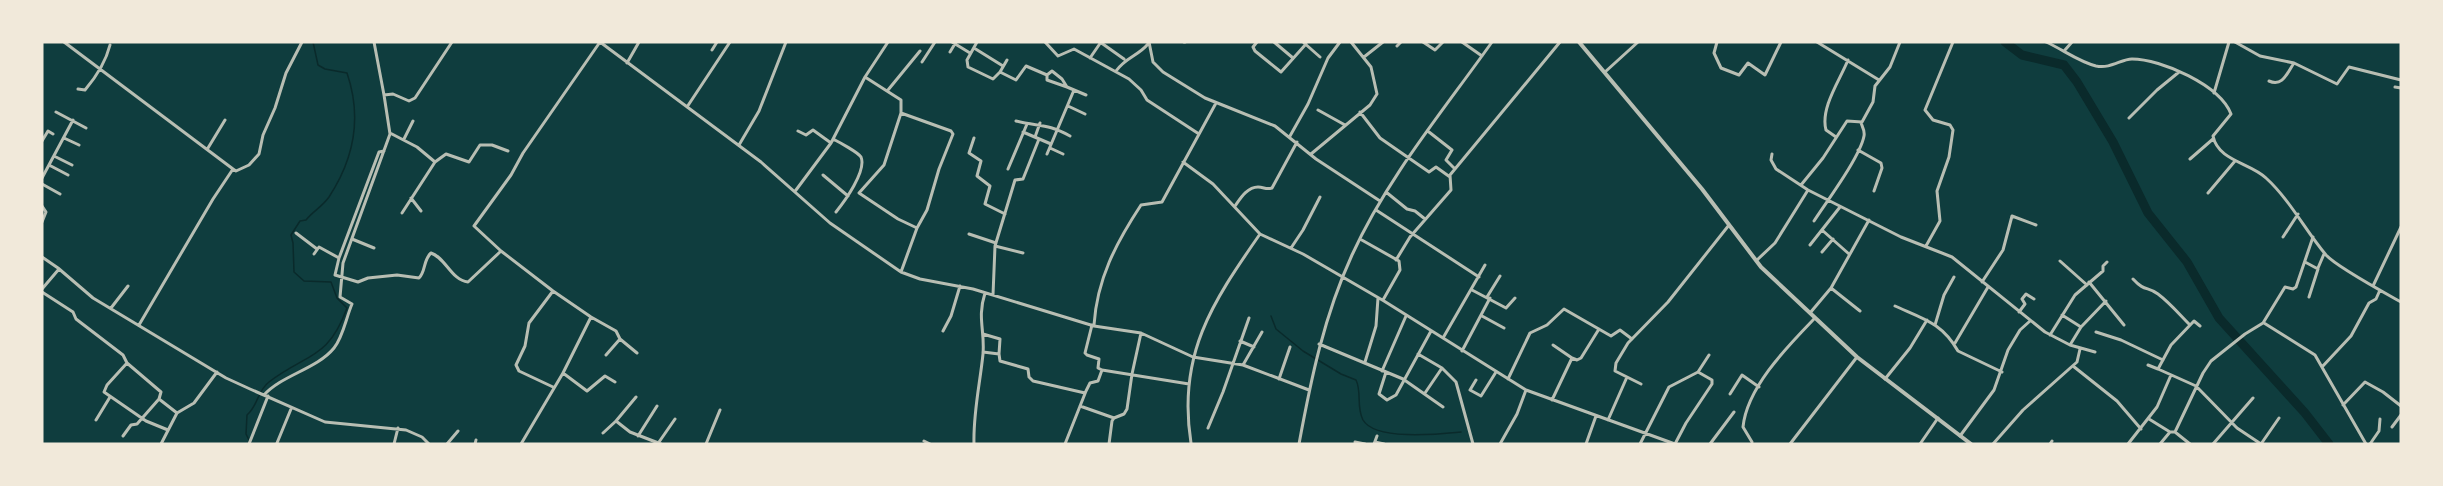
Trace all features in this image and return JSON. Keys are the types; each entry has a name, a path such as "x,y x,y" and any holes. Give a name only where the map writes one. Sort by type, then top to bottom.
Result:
{"street":[{"path":"66,42 98,69 208,148 236,171 241,170 259,154 263,135 275,108 286,73 302,42"},
{"path":"249,444 252,440 262,394 332,350 352,304 340,297 343,263 349,241 390,133 374,42"},
{"path":"384,95 393,94 409,101 415,98 452,42"},
{"path":"637,353 620,339 616,331 553,291 501,251 474,225 511,175 523,153 600,42 739,145 830,223 901,272 920,279 985,293 1093,326 1141,333 1193,357 1243,365 1309,390"},
{"path":"627,63 639,42"},
{"path":"712,50 717,42"},
{"path":"687,106 730,42"},
{"path":"739,145 759,111 786,42"},
{"path":"795,191 832,141 888,42"},
{"path":"922,62 935,42"},
{"path":"977,42 967,60 968,67 991,79 1000,72 1007,60"},
{"path":"1045,42 1058,56 1071,48 1116,71 1138,87 1147,100 1199,134"},
{"path":"1089,58 1100,42 1125,58"},
{"path":"1116,71 1125,58 1138,53 1149,42 1155,64 1197,94 1266,122 1290,136 1311,154 1380,201"},
{"path":"1257,42 1253,47 1255,51 1281,72 1305,43 1320,57"},
{"path":"1274,42 1294,58"},
{"path":"1290,136 1312,96 1328,58 1340,42"},
{"path":"1311,154 1370,105 1377,94 1371,67 1351,42"},
{"path":"1364,57 1383,42"},
{"path":"1397,46 1401,42"},
{"path":"1422,42 1435,50 1443,42"},
{"path":"1462,42 1482,56"},
{"path":"1299,444 1319,344 1342,278 1360,239 1386,192 1492,42"},
{"path":"1396,260 1412,235 1451,190 1450,177 1455,169 1560,42"},
{"path":"1579,42 1756,261 1857,357 1968,443"},
{"path":"1605,72 1638,42"},
{"path":"1717,42 1714,53 1721,68 1738,75 1748,63 1765,75 1780,42"},
{"path":"1817,42 1879,80"},
{"path":"1814,221 1858,150 1865,134 1861,123 1873,102 1875,87 1890,67 1900,42"},
{"path":"1926,246 1940,221 1937,191 1949,157 1953,130 1950,125 1933,120 1925,110 1953,42"},
{"path":"2046,42 2097,66 2115,65 2129,59 2158,63 2179,72 2214,93 2231,114 2216,131 2213,139 2190,159"},
{"path":"2065,50 2073,42"},
{"path":"2214,93 2229,42"},
{"path":"2235,42 2260,56 2294,63 2337,84 2349,67 2401,80"},
{"path":"950,52 954,43 970,53"},
{"path":"78,89 85,90 93,81 104,62 110,45"},
{"path":"974,48 1003,66"},
{"path":"888,90 920,51"},
{"path":"1836,137 1826,130 1825,120 1830,97 1839,83 1848,60"},
{"path":"2269,81 2275,84 2281,82 2294,63"},
{"path":"1000,72 1016,80 1026,66 1047,75"},
{"path":"1047,75 1052,71 1067,87"},
{"path":"2129,118 2179,72"},
{"path":"1047,75 1048,82 1086,95"},
{"path":"866,78 902,99 901,113 884,165 859,193 897,219 917,228"},
{"path":"2395,87 2401,88"},
{"path":"1047,154 1074,90"},
{"path":"1189,384 1102,370 1098,367 1099,359 1086,354 1101,282 1120,237 1141,205 1162,202 1216,103"},
{"path":"1068,106 1084,114"},
{"path":"1318,110 1345,125"},
{"path":"56,111 86,128"},
{"path":"1360,112 1380,138 1429,172 1436,167 1450,177"},
{"path":"901,113 951,131 953,134 939,169 927,210 917,228 901,272"},
{"path":"42,178 73,120"},
{"path":"208,148 225,120"},
{"path":"404,139 413,121"},
{"path":"1016,121 1027,124 1040,123 1070,136"},
{"path":"1801,185 1847,121 1861,123"},
{"path":"993,296 996,245 1016,180 1023,179 1040,123"},
{"path":"1008,169 1008,161 1027,124"},
{"path":"798,131 806,135 813,130 861,158 859,176 836,212"},
{"path":"42,141 48,131 53,134"},
{"path":"1023,132 1063,154"},
{"path":"1428,132 1452,150 1446,160 1455,169"},
{"path":"390,133 404,139 435,162"},
{"path":"64,138 79,145"},
{"path":"974,138 969,153 982,162 977,176 990,186 985,204 1005,214"},
{"path":"2213,139 2225,154 2265,176 2298,214 2330,259 2401,302"},
{"path":"1235,207 1244,194 1254,188 1272,188 1297,142"},
{"path":"402,213 435,162 446,154 469,162 479,146 484,144 508,151"},
{"path":"1011,145 1016,147"},
{"path":"1858,150 1880,161 1882,165 1874,191"},
{"path":"1772,154 1771,160 1776,169 1808,190 1901,237 1958,261 2050,335 2080,349 2095,352"},
{"path":"54,156 72,165"},
{"path":"2208,193 2235,161"},
{"path":"1183,162 1203,175 1260,234 1291,248 1378,297 1526,390 1675,444 1712,384 1712,380 1698,372"},
{"path":"49,165 68,175"},
{"path":"139,325 233,169"},
{"path":"824,176 848,196"},
{"path":"42,184 60,194"},
{"path":"1756,261 1775,243 1808,190"},
{"path":"1386,192 1407,209 1416,211 1426,219"},
{"path":"411,197 413,204 421,211"},
{"path":"1291,248 1320,197"},
{"path":"42,206 46,212 42,222"},
{"path":"1810,245 1840,207"},
{"path":"1376,210 1479,277"},
{"path":"2283,237 2298,214"},
{"path":"1982,282 2003,250 2012,216 2036,225"},
{"path":"1810,313 1831,288 1869,220"},
{"path":"1641,384 1616,372 1615,368 1632,339 1668,302 1729,225"},
{"path":"2373,286 2401,227"},
{"path":"1822,230 1849,254"},
{"path":"296,233 317,249 319,247 339,258"},
{"path":"969,234 1023,253"},
{"path":"1191,443 1187,415 1193,357 1204,324 1260,234"},
{"path":"2175,432 2196,386 2211,361 2245,334 2264,323 2285,287 2293,289 2296,286 2313,237"},
{"path":"1822,252 1833,238"},
{"path":"1360,239 1400,264 1400,270 1383,300"},
{"path":"349,241 339,258 335,275 358,282 368,278 397,275 419,278 431,253 458,279 468,282 501,251"},
{"path":"349,241 374,248"},
{"path":"314,254 317,249"},
{"path":"2309,297 2325,253"},
{"path":"42,257 59,269 83,292 110,309 217,372 291,409 309,417 340,425 398,428 415,433 429,444"},
{"path":"2060,261 2106,301 2124,325"},
{"path":"2050,335 2075,295 2103,271 2103,266 2107,262"},
{"path":"2305,262 2318,268"},
{"path":"1443,338 1485,265"},
{"path":"59,269 42,290 74,313 76,319 123,355 127,363 161,393 159,399 137,423 131,425 123,436"},
{"path":"1462,351 1500,276"},
{"path":"1935,325 1944,295 1954,277"},
{"path":"2133,279 2142,289 2152,290 2166,300 2190,325"},
{"path":"110,309 128,286"},
{"path":"943,330 951,316 960,286"},
{"path":"1955,343 1988,287"},
{"path":"1831,288 1860,311"},
{"path":"1472,290 1507,308 1515,298"},
{"path":"2322,368 2350,336 2369,303 2376,300 2380,290"},
{"path":"553,291 529,323 525,346 516,365 519,371 553,387"},
{"path":"974,444 975,397 983,352 980,312 985,293"},
{"path":"2019,312 2025,304 2022,299 2027,293 2034,299"},
{"path":"1365,362 1376,326 1378,297"},
{"path":"2070,345 2081,327 2106,301"},
{"path":"1895,306 1935,325 1955,343 1957,351 2002,372"},
{"path":"1508,379 1530,333 1547,325 1563,310 1568,310 1612,336 1622,331 1632,339"},
{"path":"2062,315 2081,327"},
{"path":"1406,316 1379,391 1380,396 1385,400 1396,395 1431,331"},
{"path":"1481,316 1504,328"},
{"path":"521,444 563,373 591,317"},
{"path":"1208,428 1249,318"},
{"path":"1752,442 1743,424 1749,404 1785,350 1815,318"},
{"path":"1885,379 1910,348 1927,320"},
{"path":"2158,369 2171,345 2190,325 2195,320 2200,326"},
{"path":"1960,436 1994,390 2008,350 2020,330 2030,321"},
{"path":"2264,323 2313,354 2368,444 2379,431 2380,419"},
{"path":"1553,345 1577,360 1581,358 1599,329"},
{"path":"1243,365 1262,332"},
{"path":"2096,332 2121,340 2163,360"},
{"path":"1109,444 1111,423 1114,418 1126,411 1141,333"},
{"path":"983,334 1000,339 999,360 1029,370 1029,377 1034,381 1085,393"},
{"path":"606,355 620,339"},
{"path":"1240,341 1254,347"},
{"path":"1319,344 1403,380 1443,406"},
{"path":"1280,379 1290,346"},
{"path":"1993,444 2023,410 2073,366 2078,360 2080,349"},
{"path":"983,352 999,354"},
{"path":"1417,354 1442,368 1456,382 1473,444"},
{"path":"1640,444 1644,432 1669,387 1698,372 1709,355"},
{"path":"1552,400 1572,357"},
{"path":"1790,444 1857,357"},
{"path":"127,363 104,392 141,418 168,430"},
{"path":"2148,365 2196,386 2232,422 2261,444 2279,418"},
{"path":"2073,366 2117,401 2141,429"},
{"path":"1425,393 1442,368"},
{"path":"1065,444 1090,383 1098,381 1102,370"},
{"path":"161,444 177,413 190,405 217,372"},
{"path":"1476,380 1470,390 1481,396 1497,372"},
{"path":"563,373 587,391 605,376 615,382"},
{"path":"1730,394 1742,375 1759,387"},
{"path":"2128,444 2162,399 2171,375"},
{"path":"1608,420 1627,377"},
{"path":"2343,405 2365,382 2401,406"},
{"path":"1500,444 1517,414 1526,390"},
{"path":"96,420 110,397"},
{"path":"603,433 636,398"},
{"path":"2213,444 2253,398"},
{"path":"159,399 177,413"},
{"path":"638,435 657,406"},
{"path":"1080,406 1114,418"},
{"path":"277,442 291,409"},
{"path":"706,444 720,410"},
{"path":"1710,444 1734,412"},
{"path":"2392,427 2401,415"},
{"path":"1586,444 1596,416"},
{"path":"1920,444 1938,418"},
{"path":"616,421 626,430 660,443 675,419"},
{"path":"2149,419 2170,432 2175,432 2189,444"},
{"path":"394,444 398,428"},
{"path":"447,444 458,430"},
{"path":"2160,444 2170,432"},
{"path":"1377,436 1375,443 1383,444"},
{"path":"252,440 255,444"},
{"path":"1355,442 1365,444"}],"waterway":[{"path":"251,444 246,434 247,415 262,390 269,382 324,347 340,325 347,308 337,298 331,282 304,281 294,272 291,235 300,221 306,220 326,200 338,183 350,153 353,137 354,106 347,73 325,69 318,65 313,42"},
{"path":"2005,42 2022,55 2064,65 2077,82 2113,142 2148,213 2187,262 2219,318 2305,413 2329,444"},
{"path":"1271,316 1276,329 1303,351 1341,374 1356,380 1361,415 1370,427 1394,434 1409,435 1461,432"}]}
